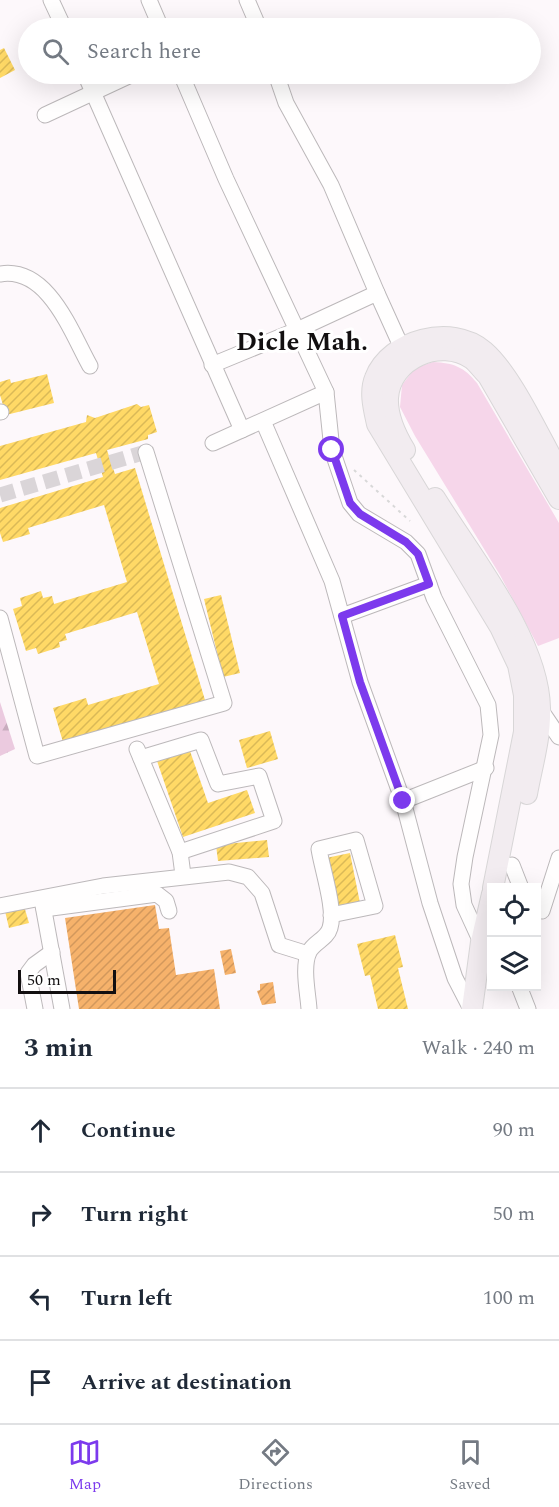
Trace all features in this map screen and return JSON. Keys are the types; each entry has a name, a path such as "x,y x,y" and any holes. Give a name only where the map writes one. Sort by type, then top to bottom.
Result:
{"main road":[{"path":"494,883 524,732 524,695 518,665 500,627 377,424 373,405 374,380 382,365 401,346 430,339 458,338 483,350 505,377 559,471"},
{"path":"508,883 536,749 540,709 537,681 515,624 403,446 390,417 388,396 396,373 411,359 430,351 453,351 471,359 488,376 559,499"},
{"path":"471,1009 487,916"},
{"path":"485,1009 488,991"}],"street":[{"path":"51,0 59,18"},
{"path":"149,0 157,18"},
{"path":"247,0 255,18"},
{"path":"89,84 242,430"},
{"path":"45,115 112,84"},
{"path":"185,84 226,178 326,392 332,450 350,503 360,514 406,542 418,554 429,584 488,705 491,735 461,884 464,905 481,942"},
{"path":"280,84 286,102 331,185 401,346"},
{"path":"0,274 25,274 42,287 67,324 90,366"},
{"path":"212,365 297,330 376,293"},
{"path":"213,443 326,392"},
{"path":"263,421 332,581 360,682 403,801 430,903 455,978 471,1009"},
{"path":"1,626 37,756 224,703 146,452"},
{"path":"342,616 429,584"},
{"path":"540,709 559,737"},
{"path":"180,852 274,821 259,776 218,784 201,740 139,753 180,852 183,875"},
{"path":"403,801 486,768"},
{"path":"309,1009 308,954 314,944 327,936 331,927 331,915 319,849 356,840 375,906 331,915"},
{"path":"541,908 559,858"},
{"path":"512,865 519,883"},
{"path":"43,903 183,875 229,872 248,877 262,893 279,945 308,954"},
{"path":"0,906 157,894 166,901 169,910"},
{"path":"43,903 62,1009"},
{"path":"541,911 559,910"},
{"path":"35,1009 28,974 34,965 52,952"},
{"path":"521,991 528,1009"}],"path":[{"path":"332,450 410,521"}],"shaded area":[{"path":"433,362 458,367 468,373 477,383 559,523 559,638 538,646 500,575 415,436 400,407 402,385 415,368"}],"green space":[{"path":"0,702 15,749 0,756"}],"building: Homes":[{"path":"4,48 15,70 0,78 0,50"},
{"path":"47,374 54,403 6,415 0,395 0,382 10,379 11,383"},
{"path":"137,404 141,407 149,405 157,432 148,435 148,439 107,450 115,474 135,468 205,700 63,742 53,708 86,698 88,705 159,684 137,612 65,634 67,640 59,642 60,647 38,654 36,648 26,651 13,609 22,606 20,598 41,591 43,598 52,596 54,604 127,582 104,505 28,528 30,534 3,542 0,533 0,508 103,477 96,453 0,480 0,446 86,422 87,415 95,418"},
{"path":"221,595 240,673 223,677 204,599"},
{"path":"270,731 278,759 247,768 239,740"},
{"path":"190,751 208,803 247,790 255,813 183,837 157,761"},
{"path":"267,840 269,857 218,861 216,845"},
{"path":"350,853 360,903 335,908 326,858"},
{"path":"24,906 29,923 9,928 5,911"},
{"path":"395,935 403,967 398,968 408,1009 378,1009 370,975 365,976 357,944"}],"building: Health":[{"path":"155,905 159,929 169,928 176,975 214,969 220,1009 79,1009 65,918"},
{"path":"231,949 236,973 225,975 220,951"},
{"path":"273,982 276,1003 262,1005 257,991 260,990 260,984"}],"tunnel":[{"path":"0,495 146,452"}],"district":[{"name":"Dicle Mah.","path":"302,341"}],"route":[{"path":"332,450 350,503 360,514 406,542 418,554 429,584 342,616 360,682 403,801"}]}
